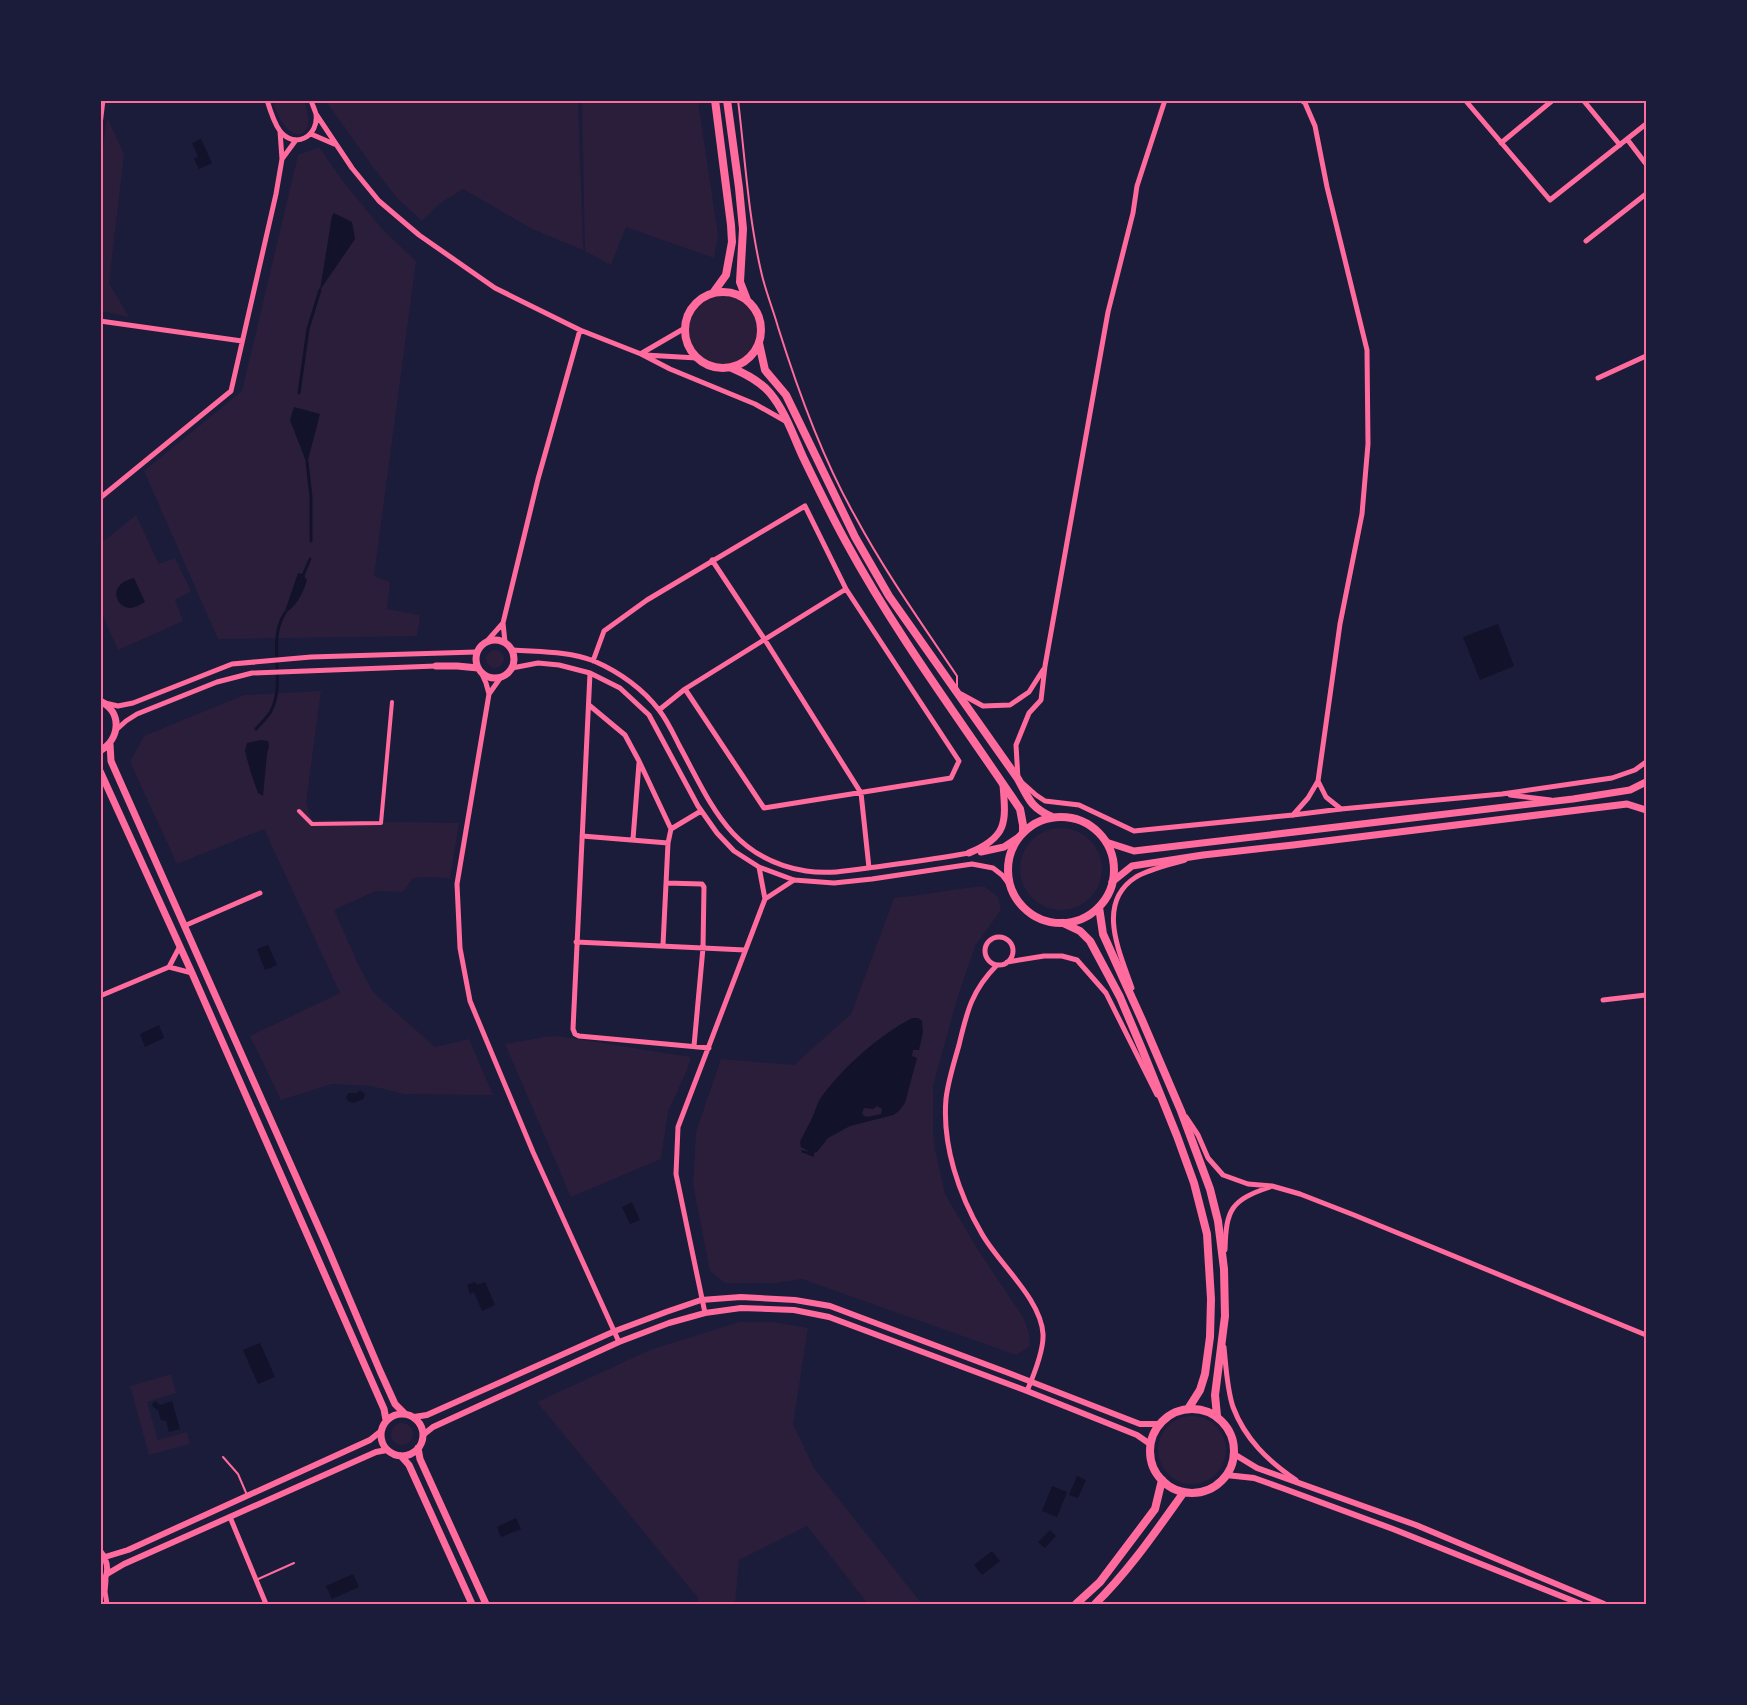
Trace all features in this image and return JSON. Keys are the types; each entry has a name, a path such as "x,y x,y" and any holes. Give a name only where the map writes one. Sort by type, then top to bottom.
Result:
{"highway":[{"path":"713,294 726,275 732,242 715,100"},
{"path":"727,100 743,230 739,267 740,282 747,300 755,309 760,320 761,332 759,343 753,354 744,363 732,368 719,369 697,358 686,339 685,328 687,317 693,306 702,298 725,292 747,300"},
{"path":"729,115 736,100"},
{"path":"759,343 765,370 786,395 860,545 889,596 1018,779 1030,802 1038,811 1052,817"},
{"path":"732,368 755,379 770,393 789,423 811,473 868,580 921,665 1020,809 1023,825 1021,835"},
{"path":"1052,817 1067,817 1083,822 1096,830 1106,842 1112,855 1114,868 1107,896 1099,907 1076,921 1063,923 1045,921 1029,913 1017,900 1009,884 1008,867 1011,851 1021,835 1039,821 1052,817"},
{"path":"1099,907 1103,934 1181,1111 1210,1189 1218,1221 1224,1269 1225,1316 1215,1395 1217,1416"},
{"path":"1063,923 1080,931 1090,941 1120,997 1194,1183 1207,1234 1211,1299 1210,1337 1205,1374 1200,1390 1188,1408"},
{"path":"1188,1408 1217,1416 1225,1424 1234,1444 1232,1465 1227,1475 1208,1490 1196,1493 1172,1488 1162,1480 1152,1464 1150,1444 1159,1424 1167,1416 1188,1408"},
{"path":"1076,1605 1100,1582 1155,1509 1162,1480"},
{"path":"1095,1605 1139,1555 1184,1492"}],"main road":[{"path":"436,666 457,666 479,670 490,678 501,677 512,668 513,650 505,642 488,640 476,652 476,663 479,670"},
{"path":"103,702 114,715 116,730 110,744 111,761 395,1404 419,1422 423,1435 418,1448 420,1459 486,1605"},
{"path":"100,751 110,744"},
{"path":"100,771 180,946 384,1409 386,1420 381,1439 387,1450 401,1456 408,1455 418,1448"},
{"path":"1106,842 1134,851 1630,790 1647,782"},
{"path":"969,854 986,846 996,837 1003,825 1005,815 1003,785"},
{"path":"1112,882 1132,866 1203,855 1627,804 1647,810"},
{"path":"969,854 1004,847 1021,835"},
{"path":"386,1420 404,1413"},
{"path":"401,1456 409,1465 472,1605"}],"street":[{"path":"100,125 103,100"},
{"path":"100,498 231,391 282,159 280,131 267,100"},
{"path":"311,100 316,114 352,168 379,201 419,235 495,288 580,330 755,404 789,423"},
{"path":"1165,100 1137,186 1133,213 1108,312 1045,666 1041,700 1029,713 1016,745 1018,779 1045,801 1079,805 1134,831 1502,794 1612,778 1635,770 1647,762"},
{"path":"1293,815 1308,798 1318,781 1340,624 1362,514 1368,444 1367,350 1327,187 1315,126 1305,103 1301,100"},
{"path":"1465,100 1550,200 1647,124"},
{"path":"1501,142 1553,100"},
{"path":"1583,100 1620,145"},
{"path":"280,131 296,140 305,139 311,134 315,125 316,114"},
{"path":"311,134 336,144"},
{"path":"1628,139 1647,164"},
{"path":"282,159 296,140"},
{"path":"1586,241 1647,194"},
{"path":"100,321 242,341"},
{"path":"641,354 685,328"},
{"path":"505,642 503,623 538,479 580,330"},
{"path":"641,354 697,358"},
{"path":"1598,378 1647,356"},
{"path":"593,661 604,631 647,600 805,506 846,589 959,761 951,778 764,808 685,689"},
{"path":"712,560 861,793 869,868"},
{"path":"659,710 685,689 846,589"},
{"path":"488,640 503,623"},
{"path":"513,650 564,654 593,661 633,683 659,710 716,813 732,833 764,856 804,870 837,872 969,854"},
{"path":"103,702 118,706 133,703 232,664 311,657 476,652"},
{"path":"512,668 538,663 559,665 590,673 620,688 649,716 701,811 725,843 759,867 794,880 834,883 972,864 993,868 1009,884"},
{"path":"116,730 137,714 217,682 252,673 436,666"},
{"path":"957,693 983,706 1010,705 1029,692 1045,666"},
{"path":"479,670 489,694 457,884 460,948 470,1001 528,1141 619,1342"},
{"path":"590,673 573,1029 579,1036 709,1048"},
{"path":"489,694 501,677"},
{"path":"299,811 312,824 381,823 392,702"},
{"path":"589,705 625,735 671,829 668,843 663,945"},
{"path":"633,839 639,761"},
{"path":"1318,781 1326,797 1341,809"},
{"path":"1502,794 1552,800"},
{"path":"671,829 701,811"},
{"path":"582,836 668,843"},
{"path":"1142,1020 1116,944 1113,926 1114,909 1122,887 1138,876 1203,855"},
{"path":"705,1312 676,1174 678,1126 765,899 759,867"},
{"path":"765,899 794,880"},
{"path":"666,883 702,884 705,887 703,948 694,1046"},
{"path":"184,926 260,893"},
{"path":"998,965 989,961 985,953 989,940 998,937 1007,939 1012,946 1012,955 1007,962"},
{"path":"576,942 745,950"},
{"path":"169,967 180,946"},
{"path":"1027,1391 1039,1359 1043,1335 1038,1314 1028,1295 983,1236 967,1207 955,1175 946,1118 946,1097 971,999 984,978 998,965 1007,962 1044,956 1062,956 1077,960 1106,993 1177,1136"},
{"path":"100,996 169,967 192,973"},
{"path":"1602,1000 1647,995"},
{"path":"1181,1111 1198,1135 1208,1158 1223,1175 1248,1184 1272,1186 1300,1194 1647,1335"},
{"path":"1224,1269 1226,1225 1231,1212 1240,1200 1272,1186"},
{"path":"414,1417 427,1415 615,1332 701,1300 741,1297 784,1299 830,1306 1140,1424 1159,1424"},
{"path":"423,1435 433,1427 619,1342 705,1312 741,1308 794,1310 829,1317 1027,1391 1137,1435 1150,1444"},
{"path":"1223,1338 1233,1406 1243,1430 1262,1454 1299,1483"},
{"path":"105,1557 128,1550 370,1440 381,1432"},
{"path":"100,1586 107,1577 124,1564 376,1452 387,1450"},
{"path":"1234,1454 1257,1468 1416,1525 1604,1605"},
{"path":"1227,1475 1254,1478 1293,1492 1393,1529 1581,1605"},
{"path":"230,1517 266,1605"},
{"path":"100,1551 105,1557 107,1605"}],"lane":[{"path":"736,100 744,149 746,185 761,272 795,381 837,482 854,515 907,602 957,676 957,693"},
{"path":"223,1457 238,1474 247,1495"},
{"path":"256,1581 294,1563"}],"shaded area":[{"path":"273,101 304,101 308,118 306,130 299,134 290,131 281,121"},
{"path":"326,101 578,101 583,250 532,229 463,189 439,204 422,221 397,198"},
{"path":"582,101 698,101 718,235 714,258 626,227 611,265 585,251"},
{"path":"107,117 124,154 109,283 129,317 101,311 100,171"},
{"path":"201,139 212,163 199,169 194,159 198,156 192,143"},
{"path":"319,147 342,180 382,229 416,261 374,576 390,582 387,609 420,615 417,636 218,639 144,471 242,391 298,155"},
{"path":"334,213 352,222 355,239 320,290 332,216"},
{"path":"723,296 736,299 747,306 754,317 757,330 754,343 747,354 736,361 723,364 710,361 699,354 692,343 689,330 692,317 699,306 710,299"},
{"path":"294,407 320,414 307,464 290,420"},
{"path":"136,515 159,564 175,558 191,591 175,600 183,621 118,650 101,612 100,544"},
{"path":"298,573 303,574 307,580 295,604 284,614"},
{"path":"134,578 145,602 133,608 126,608 117,599 118,587"},
{"path":"1498,624 1514,666 1480,680 1463,637"},
{"path":"491,650 499,650 504,655 502,666 491,668 486,663 486,655"},
{"path":"321,691 306,803 312,820 459,823 450,879 413,878 403,892 376,891 334,910 373,992 435,1047 469,1039 493,1095 404,1094 371,1086 332,1084 281,1100 250,1036 340,993 264,829 177,864 130,762 144,736 244,695"},
{"path":"268,741 269,746 263,796 258,793 245,751 247,743"},
{"path":"1061,828 1077,831 1090,840 1099,853 1102,869 1099,885 1090,898 1077,907 1061,910 1045,907 1032,898 1023,885 1020,869 1023,853 1032,840 1045,831"},
{"path":"984,886 998,897 1001,910 975,946 957,999 933,1086 933,1133 945,1194 978,1250 1023,1317 1029,1333 1030,1346 1016,1355 802,1279 776,1283 725,1283 710,1271 693,1184 696,1132 721,1059 794,1065 851,1014 894,898"},
{"path":"268,945 277,965 265,970 257,949"},
{"path":"912,1018 922,1021 923,1032 919,1050 913,1050 912,1056 917,1058 905,1103 899,1111 893,1115 850,1126 828,1138 814,1153 814,1157 801,1152 802,1150 810,1152 801,1147 800,1142 819,1101 829,1087 861,1054 886,1034","holes":["877,1106 882,1109 881,1114 868,1117 862,1113 864,1108 873,1109"]},
{"path":"159,1025 164,1038 145,1047 140,1034"},
{"path":"557,1036 691,1057 668,1112 661,1159 571,1197 505,1044"},
{"path":"360,1090 365,1094 363,1099 354,1103 348,1101 346,1097 349,1093 357,1093"},
{"path":"632,1202 640,1220 630,1224 622,1207"},
{"path":"475,1282 477,1285 485,1282 495,1305 482,1311 474,1292 470,1294 467,1285"},
{"path":"739,1322 772,1322 808,1328 793,1424 814,1468 922,1604 868,1604 807,1526 739,1560 735,1604 698,1604 698,1598 537,1402 650,1350"},
{"path":"260,1343 275,1377 258,1384 243,1350"},
{"path":"171,1374 176,1393 147,1402 158,1440 187,1432 190,1444 149,1455 130,1386"},
{"path":"156,1401 160,1405 172,1401 180,1429 169,1432 166,1421 161,1420 158,1410 153,1407 152,1404"},
{"path":"1185,1416 1199,1416 1211,1421 1221,1431 1226,1450 1221,1469 1211,1479 1199,1484 1185,1484 1173,1479 1163,1469 1158,1457 1158,1443 1163,1431 1173,1421"},
{"path":"402,1423 410,1426 413,1434 410,1442 402,1445 394,1442 391,1434 394,1426"},
{"path":"1077,1476 1086,1480 1078,1498 1069,1495"},
{"path":"1052,1486 1067,1492 1057,1517 1042,1511"},
{"path":"516,1518 521,1529 501,1537 497,1527"},
{"path":"1050,1530 1056,1536 1045,1548 1038,1542"},
{"path":"992,1551 1000,1561 982,1575 974,1565"},
{"path":"353,1574 359,1587 332,1599 326,1586"}],"waterway":[{"path":"299,393 308,329 320,290"},
{"path":"307,462 311,497 311,541"},
{"path":"302,578 310,559"},
{"path":"256,729 270,713 275,699 277,636 285,613"}]}
